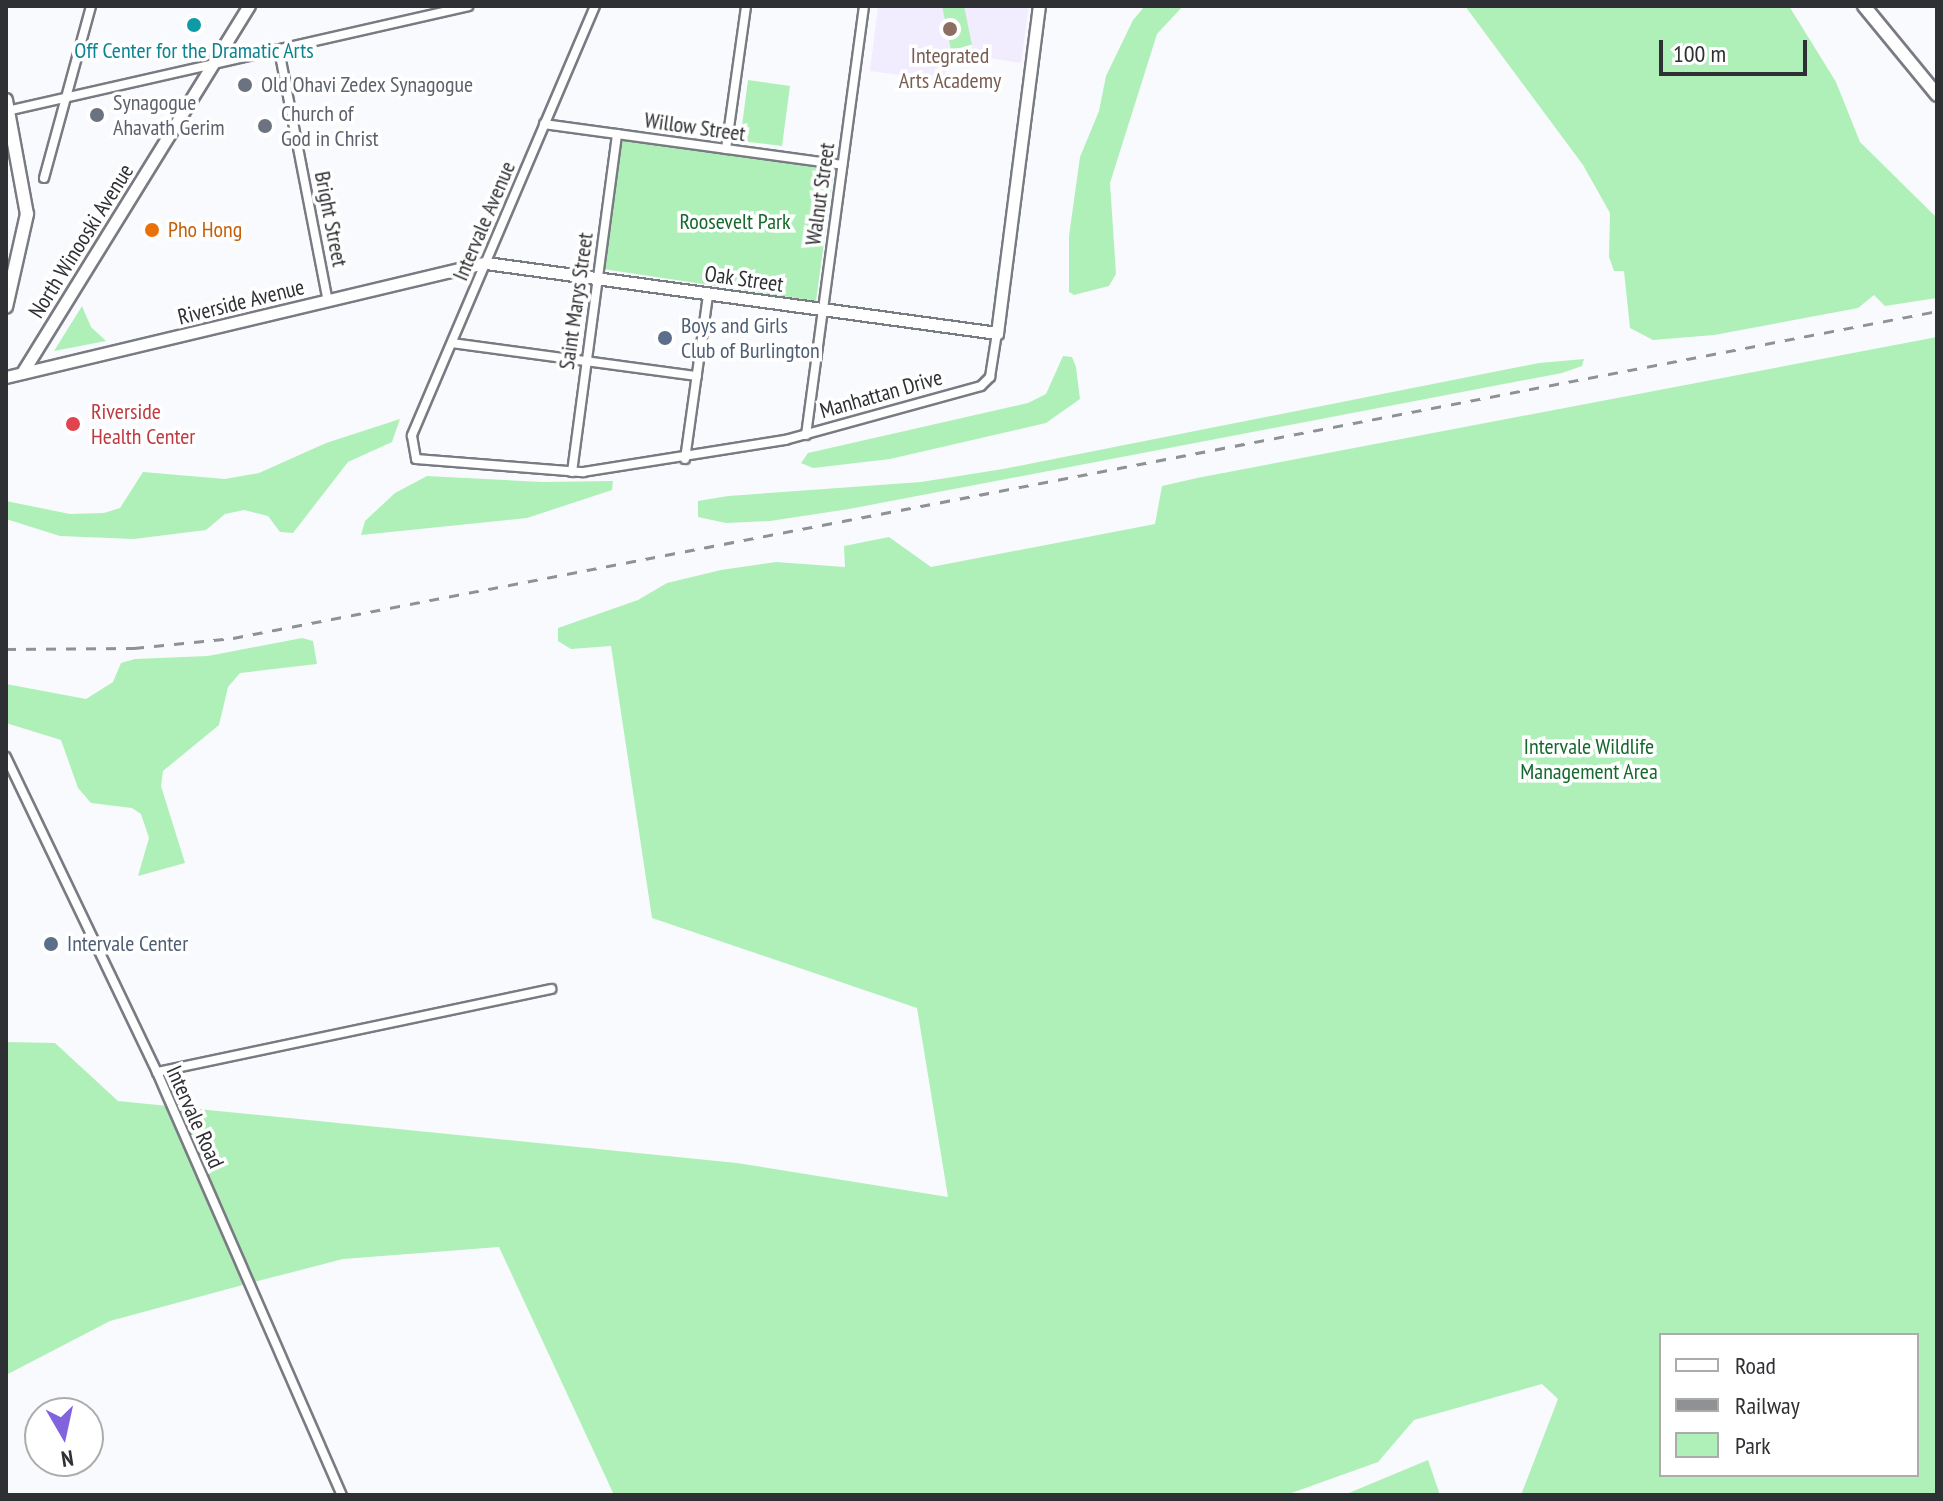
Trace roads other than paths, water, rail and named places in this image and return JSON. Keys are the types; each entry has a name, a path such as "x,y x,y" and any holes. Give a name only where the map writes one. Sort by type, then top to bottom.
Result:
{"main road":[{"path":"1864,6 1937,95"},
{"path":"6,307 27,214 7,107"}],"street":[{"path":"44,178 91,6"},
{"name":"North Winooski Avenue","path":"22,373 249,6"},
{"path":"7,107 66,98 468,6"},
{"name":"Intervale Avenue","path":"411,452 412,436 595,6"},
{"path":"726,149 746,6"},
{"name":"Walnut Street","path":"806,435 864,6"},
{"name":"Manhattan Drive","path":"411,452 429,464 572,472 685,459 806,435 981,386 992,372 1039,6"},
{"name":"Bright Street","path":"279,50 328,301"},
{"name":"Willow Street","path":"544,124 842,165"},
{"name":"Saint Marys Street","path":"572,472 617,134"},
{"name":"Oak Street","path":"486,263 997,333"},
{"name":"Riverside Avenue","path":"6,377 486,263"},
{"path":"685,459 708,295"},
{"path":"452,343 697,376"},
{"name":"Intervale Road","path":"6,757 157,1072 342,1495"},
{"path":"157,1072 551,989"}],"railway":[{"path":"6,649 134,648 233,638 1937,311"}],"place":[{"name":"Off Center for the Dramatic Arts","path":"194,25"},
{"name":"Integrated Arts Academy","path":"950,29"},
{"name":"Old Ohavi Zedex Synagogue","path":"245,85"},
{"name":"Synagogue Ahavath Gerim","path":"97,115"},
{"name":"Church of God in Christ","path":"265,126"},
{"name":"Pho Hong","path":"152,230"},
{"name":"Boys and Girls Club of Burlington","path":"665,338"},
{"name":"Riverside Health Center","path":"73,424"},
{"name":"Intervale Center","path":"51,944"}],"park label":[{"name":"Roosevelt Park","path":"735,222"},
{"name":"Intervale Wildlife Management Area","path":"1589,758"}]}
